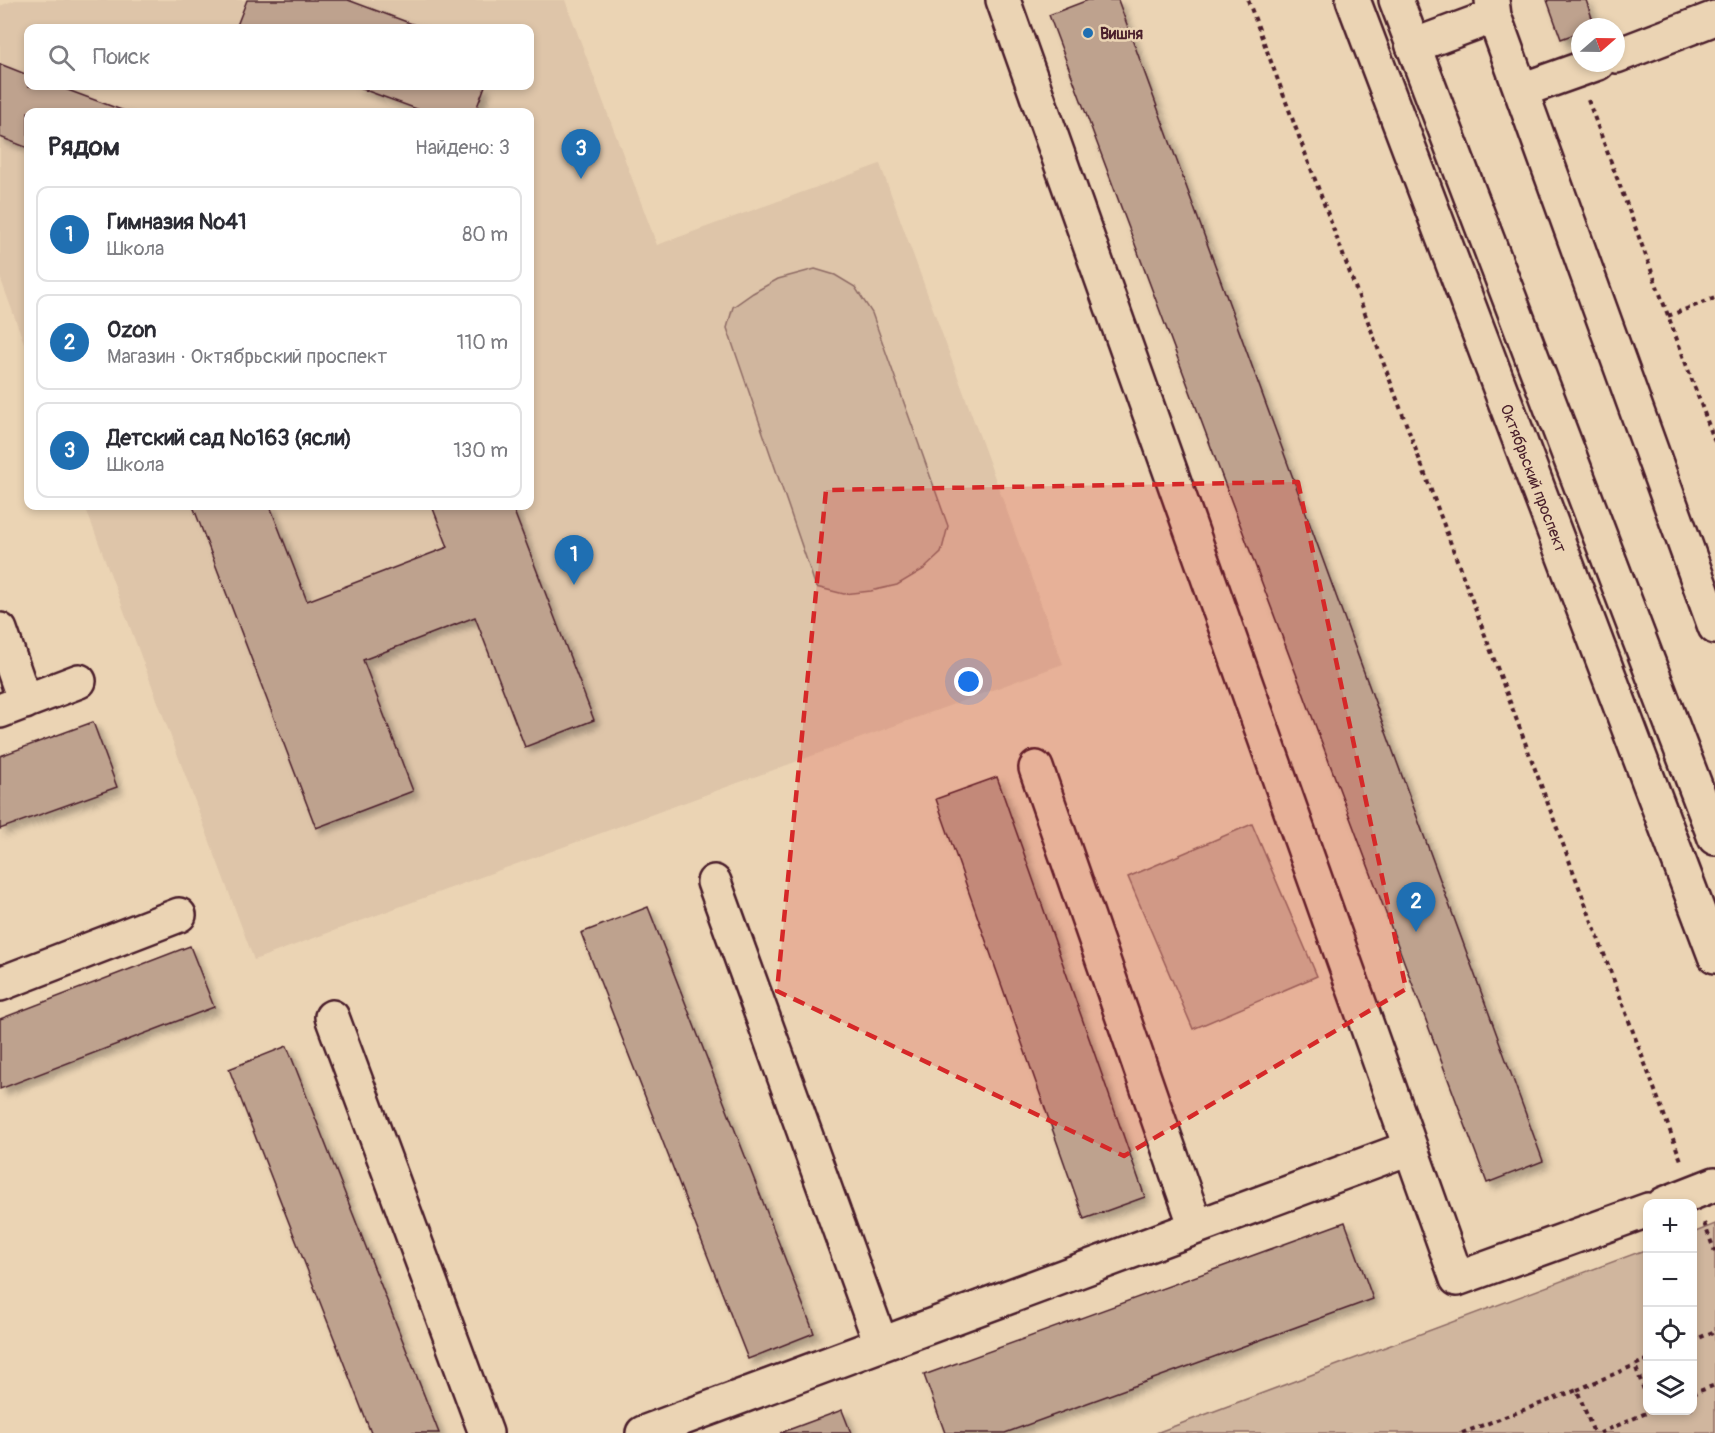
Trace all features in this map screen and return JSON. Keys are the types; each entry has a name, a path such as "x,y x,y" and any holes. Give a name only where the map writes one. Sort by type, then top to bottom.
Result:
{"main road":[{"path":"1003,0 1457,1279 1643,1211"},
{"name":"Октябрьский проспект","path":"1353,0 1715,956"},
{"path":"1396,0 1715,838"},
{"path":"1413,46 1493,8 1715,627"},
{"path":"1625,53 1715,18"},
{"path":"1522,90 1573,72"},
{"path":"0,630 12,707 80,681"},
{"path":"1036,768 1196,1227"},
{"path":"714,882 881,1344"},
{"path":"0,984 179,915"},
{"path":"332,1017 486,1433"},
{"path":"643,1433 1409,1148"}],"path":[{"path":"1248,0 1691,1193"},
{"path":"1588,98 1715,442"},
{"path":"1668,316 1715,298"},
{"path":"1697,1339 1715,1331"},
{"path":"1462,1433 1577,1390 1643,1361"},
{"path":"1635,1365 1643,1389"},
{"path":"1697,1392 1715,1385"},
{"path":"1577,1390 1593,1433"},
{"path":"1600,1433 1643,1414"}],"highlighted area":[{"path":"1298,482 1406,989 1124,1156 777,991 826,490"}],"shaded area":[{"path":"15,0 565,0 657,245 880,164 1063,664 254,960 86,510 534,510 534,108 24,108 24,343 0,277 0,6"},
{"path":"815,269 835,275 855,287 872,313 948,526 941,553 924,569 897,585 871,591 844,594 816,587 727,328 733,307 753,293 778,279"},
{"path":"1252,824 1317,976 1193,1029 1128,877"},
{"path":"1715,1224 1715,1433 1156,1433 1643,1250 1643,1415 1697,1415 1697,1231"}],"building":[{"path":"247,0 348,0 412,24 238,24"},
{"path":"1088,0 1118,0 1543,1161 1487,1183 1049,15"},
{"path":"1547,0 1586,0 1592,18 1571,18 1571,35 1561,39"},
{"path":"0,64 24,73 24,90 68,90 116,108 24,108 24,146 0,137"},
{"path":"365,90 483,90 477,108 414,108"},
{"path":"195,510 272,510 307,601 448,547 434,510 514,510 594,720 525,747 475,617 363,660 413,791 316,828"},
{"path":"93,722 117,787 0,829 0,756"},
{"path":"997,777 1145,1197 1084,1219 936,799"},
{"path":"648,907 814,1333 748,1359 581,933"},
{"path":"190,946 214,1007 0,1089 0,1019"},
{"path":"287,1046 439,1433 371,1433 229,1069"},
{"path":"1345,1222 1373,1299 1005,1433 945,1433 924,1375"},
{"path":"842,1410 851,1433 780,1433"}],"place":[{"name":"Вишня","path":"1088,33"},
{"name":"Детский сад №163 (ясли)","path":"581,179"},
{"name":"Гимназия №41","path":"574,585"},
{"name":"Ozon","path":"1416,932"}]}
